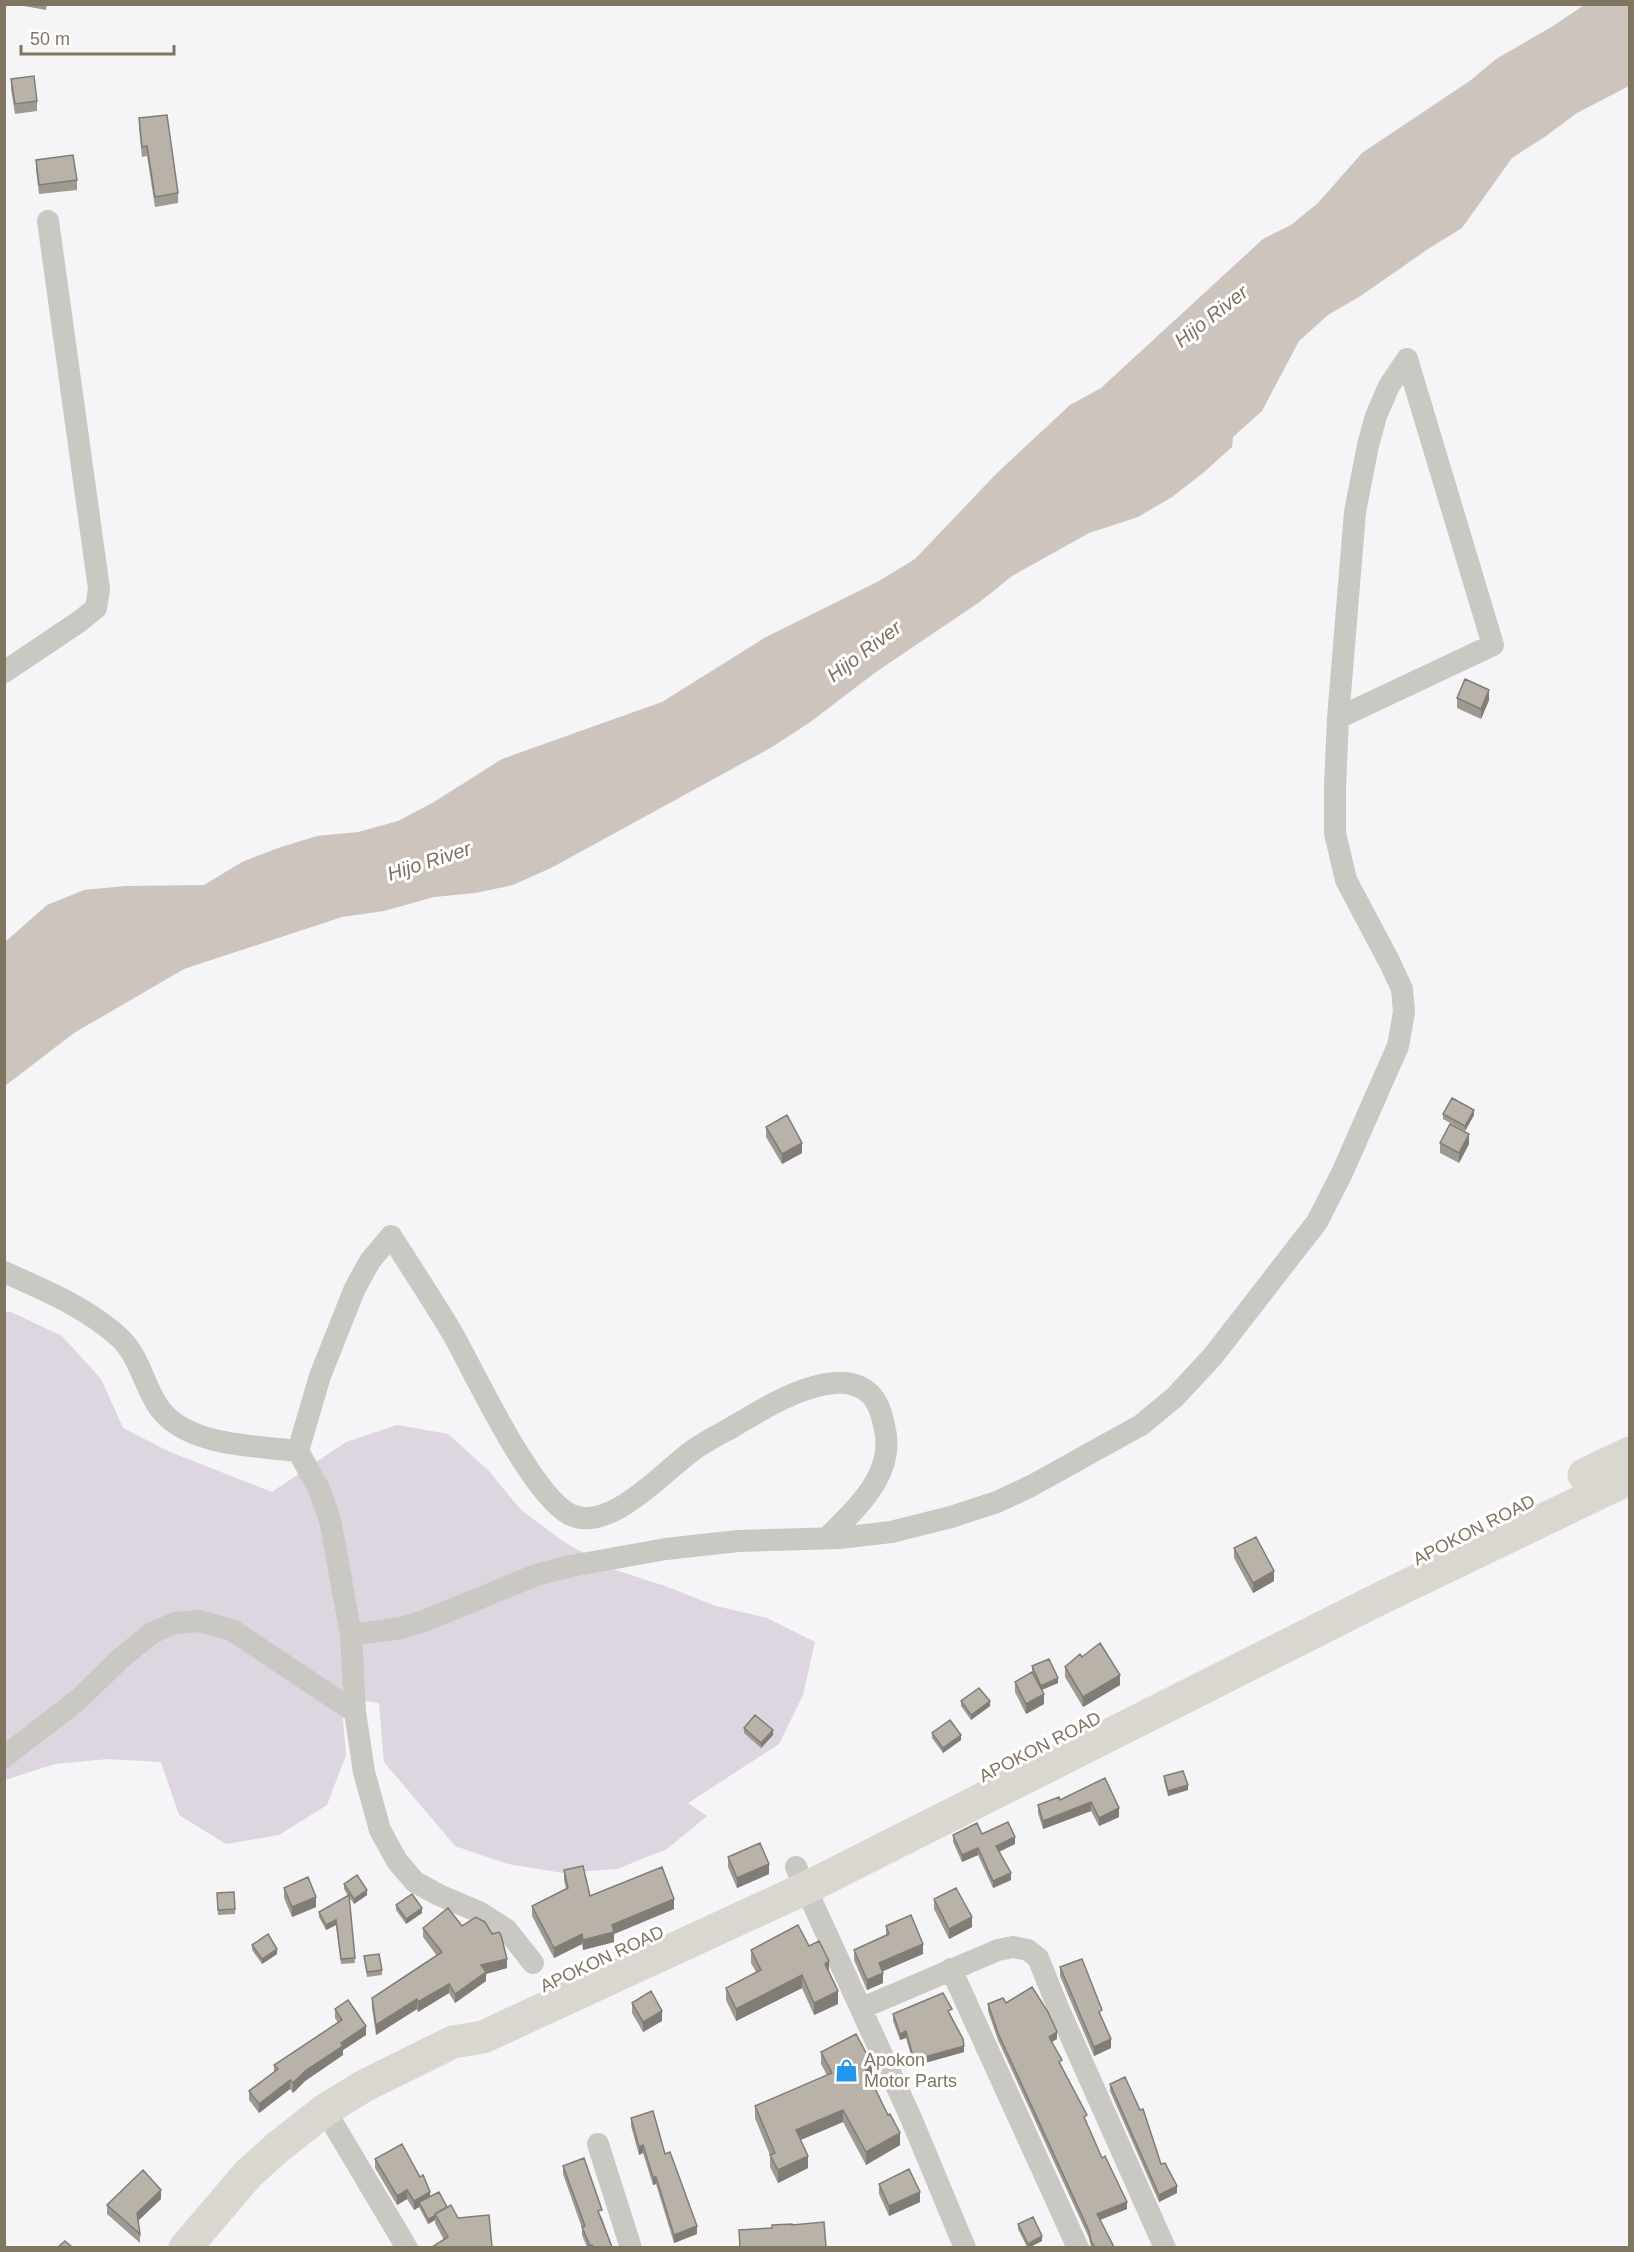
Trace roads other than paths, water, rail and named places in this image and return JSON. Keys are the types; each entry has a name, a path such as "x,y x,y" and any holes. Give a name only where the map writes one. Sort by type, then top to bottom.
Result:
{"highway":[{"name":"APOKON ROAD","path":"801,1877 896,1820 1192,1670 1629,1454"},
{"name":"APOKON ROAD","path":"185,2247 248,2174 278,2147 325,2109 364,2086 453,2042 483,2037 801,1877 1629,1478"}],"street":[{"path":"4,672 81,621 96,608 99,589 48,221"},
{"path":"351,1635 401,1628 424,1621 536,1575 572,1566 676,1547 738,1541 826,1539 891,1532 951,1517 998,1503 1031,1486 1141,1425 1175,1397 1213,1356 1317,1222 1342,1173 1398,1046 1404,1012 1402,989 1346,880 1335,833 1338,718 1354,523 1376,416 1389,386 1407,358 1492,645 1338,718"},
{"path":"533,1963 507,1930 479,1912 439,1895 416,1882 397,1861 380,1830 364,1772 355,1712 351,1635 330,1520 319,1489 298,1451 320,1376 355,1288 370,1261 391,1236 453,1335 508,1435 537,1481 555,1503 570,1514 584,1518 598,1518 630,1501 694,1450 772,1403 820,1384 840,1382 857,1386 871,1395 882,1414 887,1435 888,1455 880,1476 862,1502 826,1539"},
{"path":"4,1272 90,1314 121,1339 138,1366 158,1406 172,1423 195,1434 230,1443 298,1451"},
{"path":"4,1757 79,1699 121,1658 152,1633 175,1623 199,1621 232,1630 355,1712"},
{"path":"801,1877 911,2118 965,2247"},
{"path":"862,2008 998,1950 1013,1947 1028,1950 1038,1958 1165,2247"},
{"path":"951,1970 1078,2247"},
{"path":"325,2109 407,2247"},
{"path":"598,2144 631,2247"}],"water":[{"name":"Hijo River","path":"1584,5 1629,5 1629,86 1577,113 1512,158 1462,228 1328,315 1299,341 1262,411 1233,437 1232,447 1172,497 1138,517 1089,533 1012,576 981,601 876,672 809,723 772,747 551,868 513,885 475,893 434,897 384,911 342,917 184,969 74,1033 5,1086 5,942 47,905 84,890 125,886 204,885 242,862 278,848 317,836 358,832 398,821 434,802 502,759 662,702 766,637 879,581 915,559 996,474 1070,405 1101,388 1263,239 1291,225 1318,203 1362,153 1471,80 1496,59"}],"place":[{"name":"Apokon Motor Parts","path":"846,2070"}]}
